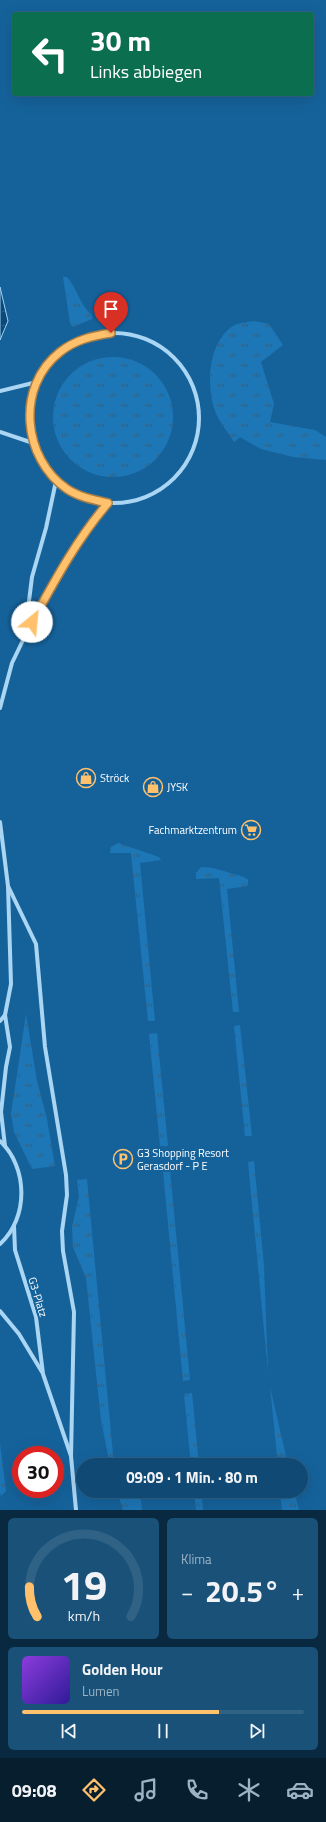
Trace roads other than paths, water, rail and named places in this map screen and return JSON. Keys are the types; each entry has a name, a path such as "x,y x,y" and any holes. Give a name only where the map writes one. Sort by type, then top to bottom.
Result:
{"street":[{"path":"111,333 132,334 152,342 170,353 180,363 189,376 196,392 199,410 198,433 188,460 179,473 168,483 153,493 137,500 108,503 82,497 68,490 56,480 41,462 33,443 29,415 31,398 37,382 46,366 59,353 86,338 111,333"},
{"path":"0,391 37,382"},
{"path":"0,432 33,443"},
{"path":"25,636 32,577 46,528 56,480"},
{"path":"0,708 12,663 25,636 62,566 92,521 108,503"},
{"path":"0,822 8,886 10,984 5,1015 0,1021"},
{"path":"8,886 36,944 47,1060 66,1175 67,1195 62,1231 63,1251 74,1312 71,1456"},
{"name":"G3-Platz","path":"5,1015 10,1047 6,1067 1,1112 5,1146"},
{"name":"G3-Platz","path":"0,1141 17,1165 22,1186 20,1208 14,1226 0,1244"},
{"name":"G3-Platz","path":"14,1226 15,1250 36,1317 43,1374 71,1456 76,1510"},
{"name":"G3-Platz","path":"0,1311 19,1334 43,1374"}],"water":[{"path":"0,287 8,321 0,340"}],"place":[{"name":"Ströck","path":"86,778"},
{"name":"JYSK","path":"153,787"},
{"name":"Fachmarktzentrum","path":"251,830"},
{"name":"G3 Shopping Resort Gerasdorf - P E","path":"123,1159"}]}
